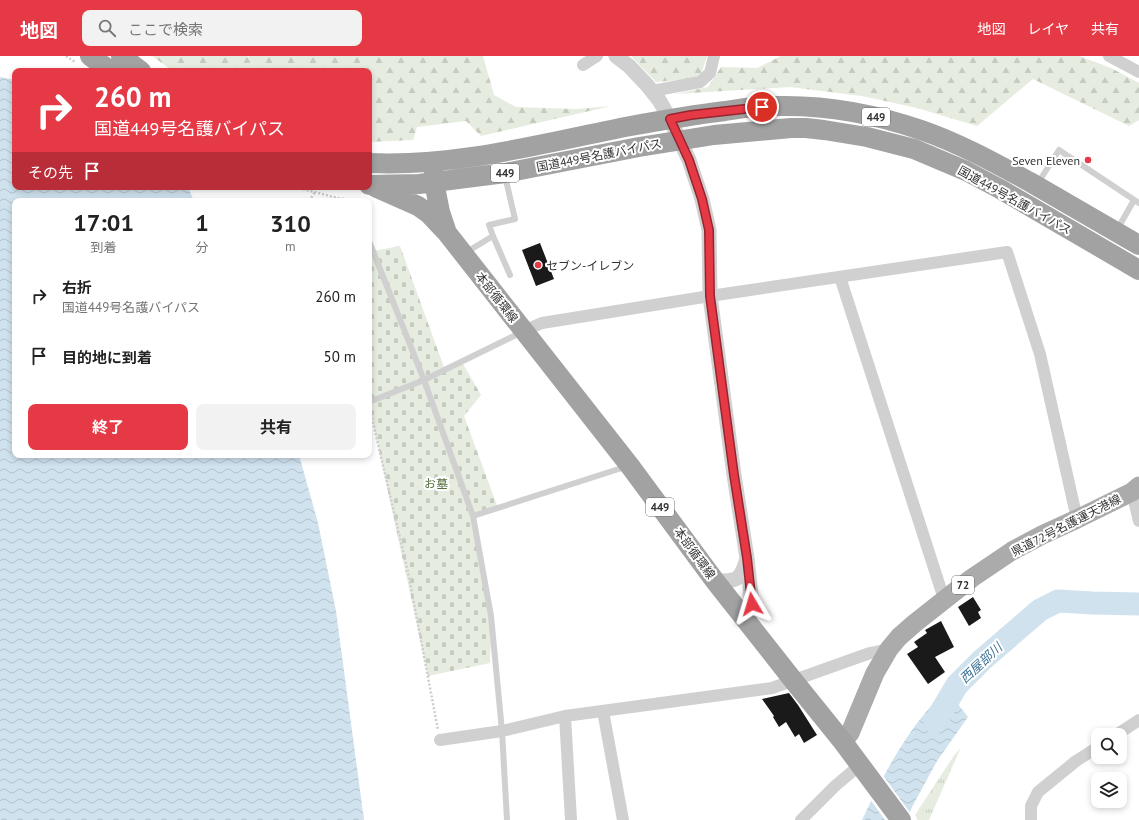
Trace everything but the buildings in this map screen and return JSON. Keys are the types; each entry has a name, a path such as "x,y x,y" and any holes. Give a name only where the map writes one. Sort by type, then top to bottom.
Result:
{"highway":[{"path":"90,56 107,68"},
{"path":"121,56 138,68"},
{"name":"国道449号名護バイパス","path":"434,162 480,156 691,115 776,106 818,107 872,116 921,130 973,152 1139,245"},
{"name":"国道449号名護バイパス","path":"434,182 505,173 639,147 714,135 806,128 867,137 914,149 966,171 1000,189 1139,270"},
{"name":"449","path":"372,163 434,162"},
{"name":"本部循環線","path":"434,162 434,182 440,212 447,233 630,466 715,581 843,742 901,820"},
{"name":"449","path":"372,190 434,182"},
{"path":"368,190 418,206 428,213 447,233"}],"main road":[{"name":"県道72号名護運天港線","path":"843,742 850,733 874,673 889,649 899,637 944,599 1012,551 1135,489"}],"street":[{"path":"583,65 597,56"},
{"path":"616,56 629,66 652,91 670,119 689,160 702,199 709,230 710,296 734,475 747,558 752,604 748,624"},
{"path":"652,91 700,82 710,73 714,56"},
{"path":"1109,56 1139,72"},
{"path":"523,331 542,323 840,276 1008,252 1040,354 1077,519"},
{"path":"840,276 944,599"},
{"path":"1135,489 1139,521"},
{"path":"715,581 732,581 742,573 747,558"},
{"path":"440,740 502,731 565,716 772,688 870,653 889,649"},
{"path":"603,711 623,820"},
{"path":"565,716 571,820"},
{"path":"1127,728 1139,720"},
{"path":"1031,820 1032,806 1038,792 1076,761 1091,751"},
{"path":"801,820 860,765"}],"lane":[{"path":"1036,186 1059,150 1136,202 1116,232"},
{"path":"505,173 515,219 489,225 510,275"},
{"path":"464,254 493,236"},
{"path":"372,249 424,380 473,516 491,616 502,731 507,820"},
{"path":"372,402 424,380 523,331"},
{"path":"473,516 630,466"}],"path":[{"path":"307,190 338,198 368,190"},
{"path":"311,198 315,192"},
{"path":"372,416 408,572 440,740"}],"green space":[{"path":"152,56 483,56 494,95 516,107 576,109 611,106 481,136 466,121 417,127 413,140 372,142 372,68 169,68"},
{"path":"631,56 707,56 701,74 691,79 656,82"},
{"path":"781,56 1079,56 1111,68 1139,83 1139,120 1129,126 1033,79 977,126 917,108 862,96 790,87 675,94 708,87 721,67 757,68"},
{"name":"お墓","path":"400,246 445,370 462,362 481,395 464,416 498,508 473,515 491,616 490,663 428,676 372,418 372,248 373,251"},
{"path":"961,747 929,820 918,820 915,815"}],"water":[{"path":"0,77 12,79 12,190 189,190 193,198 12,198 12,458 300,458 318,523 336,611 364,820 0,820"},
{"path":"947,690 968,717 937,761 912,807 907,820 862,820 883,778 907,737 933,703"}],"pier":[{"path":"882,774 911,814 909,820 885,820 870,799"}],"waterway":[{"name":"西屋部川","path":"935,722 957,685 982,660 1040,610 1058,601 1139,604"}],"place":[{"name":"Seven Eleven","path":"1088,160"},
{"name":"セブン-イレブン","path":"538,265"}],"route":[{"path":"752,604 747,558 734,475 710,296 709,230 702,199 689,160 670,119 735,109 762,107"}]}
